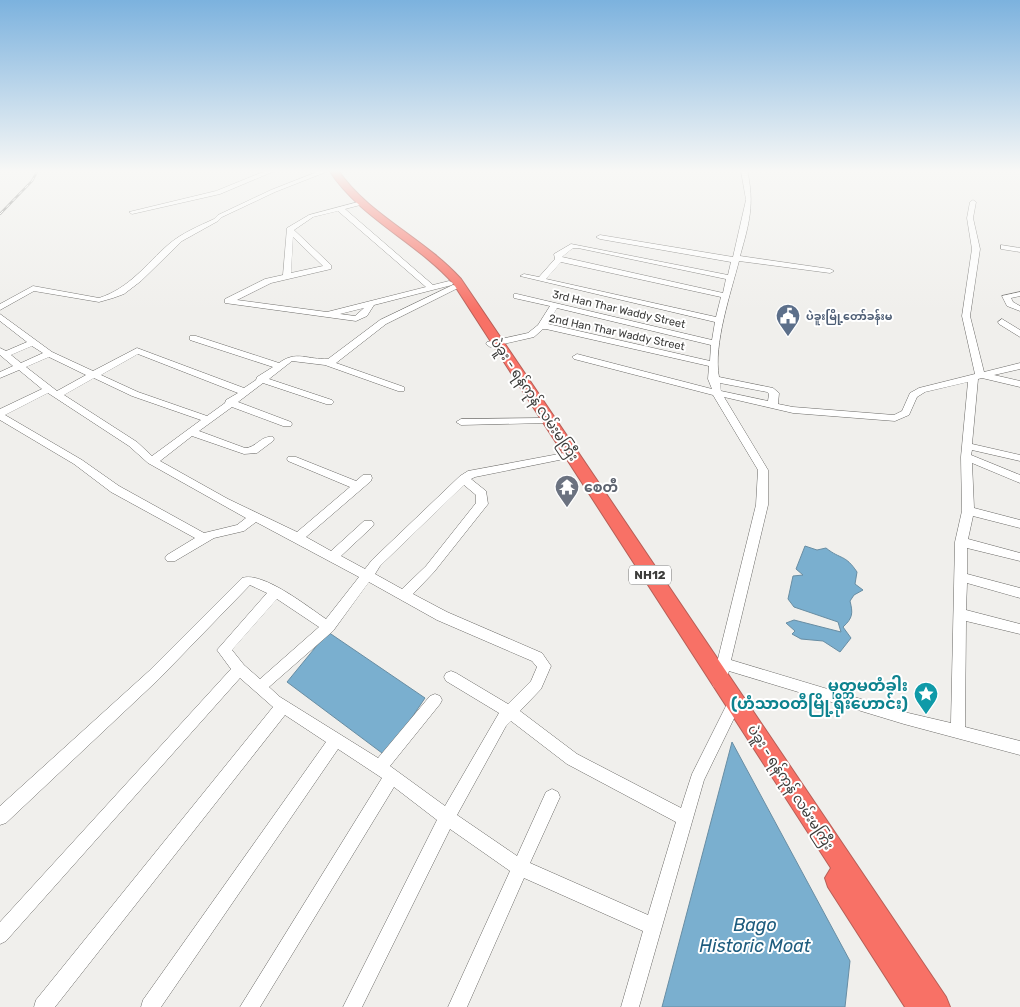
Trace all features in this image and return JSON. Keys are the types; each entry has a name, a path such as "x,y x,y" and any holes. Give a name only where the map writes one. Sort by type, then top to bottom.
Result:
{"highway":[{"name":"ပဲခူး - ရန်ကုန် လမ်းမကြီး","path":"378,217 424,254 454,285 572,453 620,531 721,678 732,706 921,1007"},
{"name":"ပဲခူး - ရန်ကုန် လမ်းမကြီး","path":"494,343 564,456 721,678"},
{"name":"ပဲခူး - ရန်ကုန် လမ်းမကြီး","path":"732,706 936,1007"}],"street":[{"path":"0,308 33,288 99,300 109,298 136,284 150,266 169,248 218,217"},
{"path":"290,230 310,217"},
{"path":"349,217 430,286"},
{"path":"746,217 712,364 713,379 717,392 763,470 762,505 721,678 904,718 1020,748"},
{"path":"958,731 961,542 968,511 967,451 976,377 966,316 976,250 970,225 971,217"},
{"path":"290,230 328,267 268,281 228,301 359,319 364,317 372,302 430,286 454,285"},
{"path":"287,277 290,230"},
{"path":"600,237 830,272"},
{"path":"541,280 559,259 557,256 560,252 572,246 731,278"},
{"path":"1004,247 1020,250"},
{"path":"559,259 727,296"},
{"path":"524,276 721,321"},
{"path":"328,363 383,322 454,285"},
{"path":"1020,294 1006,296 1010,304 1020,310"},
{"name":"3rd Han Thar Waddy Street","path":"517,296 716,344"},
{"path":"542,326 554,306"},
{"path":"0,317 49,354 135,394 207,419"},
{"path":"1002,322 1020,334"},
{"name":"2nd Han Thar Waddy Street","path":"494,343 531,335 542,326 712,364"},
{"path":"193,338 279,366"},
{"path":"2,353 33,342"},
{"path":"1,412 95,374 130,353 143,351 243,391"},
{"path":"2,353 53,392 133,444 152,461 403,596 537,657 544,666 536,685 502,722 447,818 352,1007"},
{"path":"0,375 49,354"},
{"path":"152,461 243,391 290,359 298,357 328,363 401,389"},
{"path":"577,358 773,406 818,414 895,418 906,413 913,395 922,390 998,373 1020,366"},
{"path":"976,377 1020,384"},
{"path":"260,379 329,402"},
{"path":"713,379 770,390 774,393 773,406"},
{"path":"229,402 287,424"},
{"path":"1,412 78,462 115,489 204,538"},
{"path":"461,422 542,421"},
{"path":"190,432 244,451 253,451 269,439"},
{"path":"967,451 1020,458"},
{"path":"967,451 1020,479"},
{"path":"260,687 328,626 376,563 464,479 472,474 564,456"},
{"path":"292,459 362,482 298,538"},
{"path":"403,596 430,569 482,504 482,494 464,479"},
{"path":"968,511 1020,524"},
{"path":"171,558 204,538 222,531 240,528 255,517"},
{"path":"332,557 368,524"},
{"path":"961,542 1020,558"},
{"path":"961,577 1020,593"},
{"path":"0,817 154,675 246,581 251,580 276,592 328,626"},
{"path":"276,592 262,605 240,635 224,650 239,669 283,706 385,772 447,818 519,867 654,927"},
{"path":"960,614 1020,629"},
{"path":"0,935 239,669"},
{"path":"451,677 510,712 572,759 686,819"},
{"path":"249,1007 385,772 435,700"},
{"path":"43,1007 283,706"},
{"path":"630,1007 697,779 732,706"},
{"path":"150,1007 335,741"},
{"path":"457,1007 552,797"}],"water":[{"path":"805,546 817,550 826,548 846,560 857,572 855,584 863,590 854,595 850,601 851,615 849,621 843,627 851,638 840,652 823,641 801,639 792,634 795,631 786,623 794,620 841,632 838,622 794,607 788,599 793,576 803,575 796,569"},
{"path":"328,632 425,698 386,756 287,682"},
{"name":"Bago Historic Moat","path":"732,742 850,961 845,1007 662,1007"}],"place":[{"name":"ပဲခူးမြို့တော်ခန်းမ","path":"788,337"},
{"name":"စေတီ","path":"567,508"},
{"name":"မုတ္တမတံခါး (ဟံသာဝတီမြို့ရိုးဟောင်း)","path":"926,715"}]}
